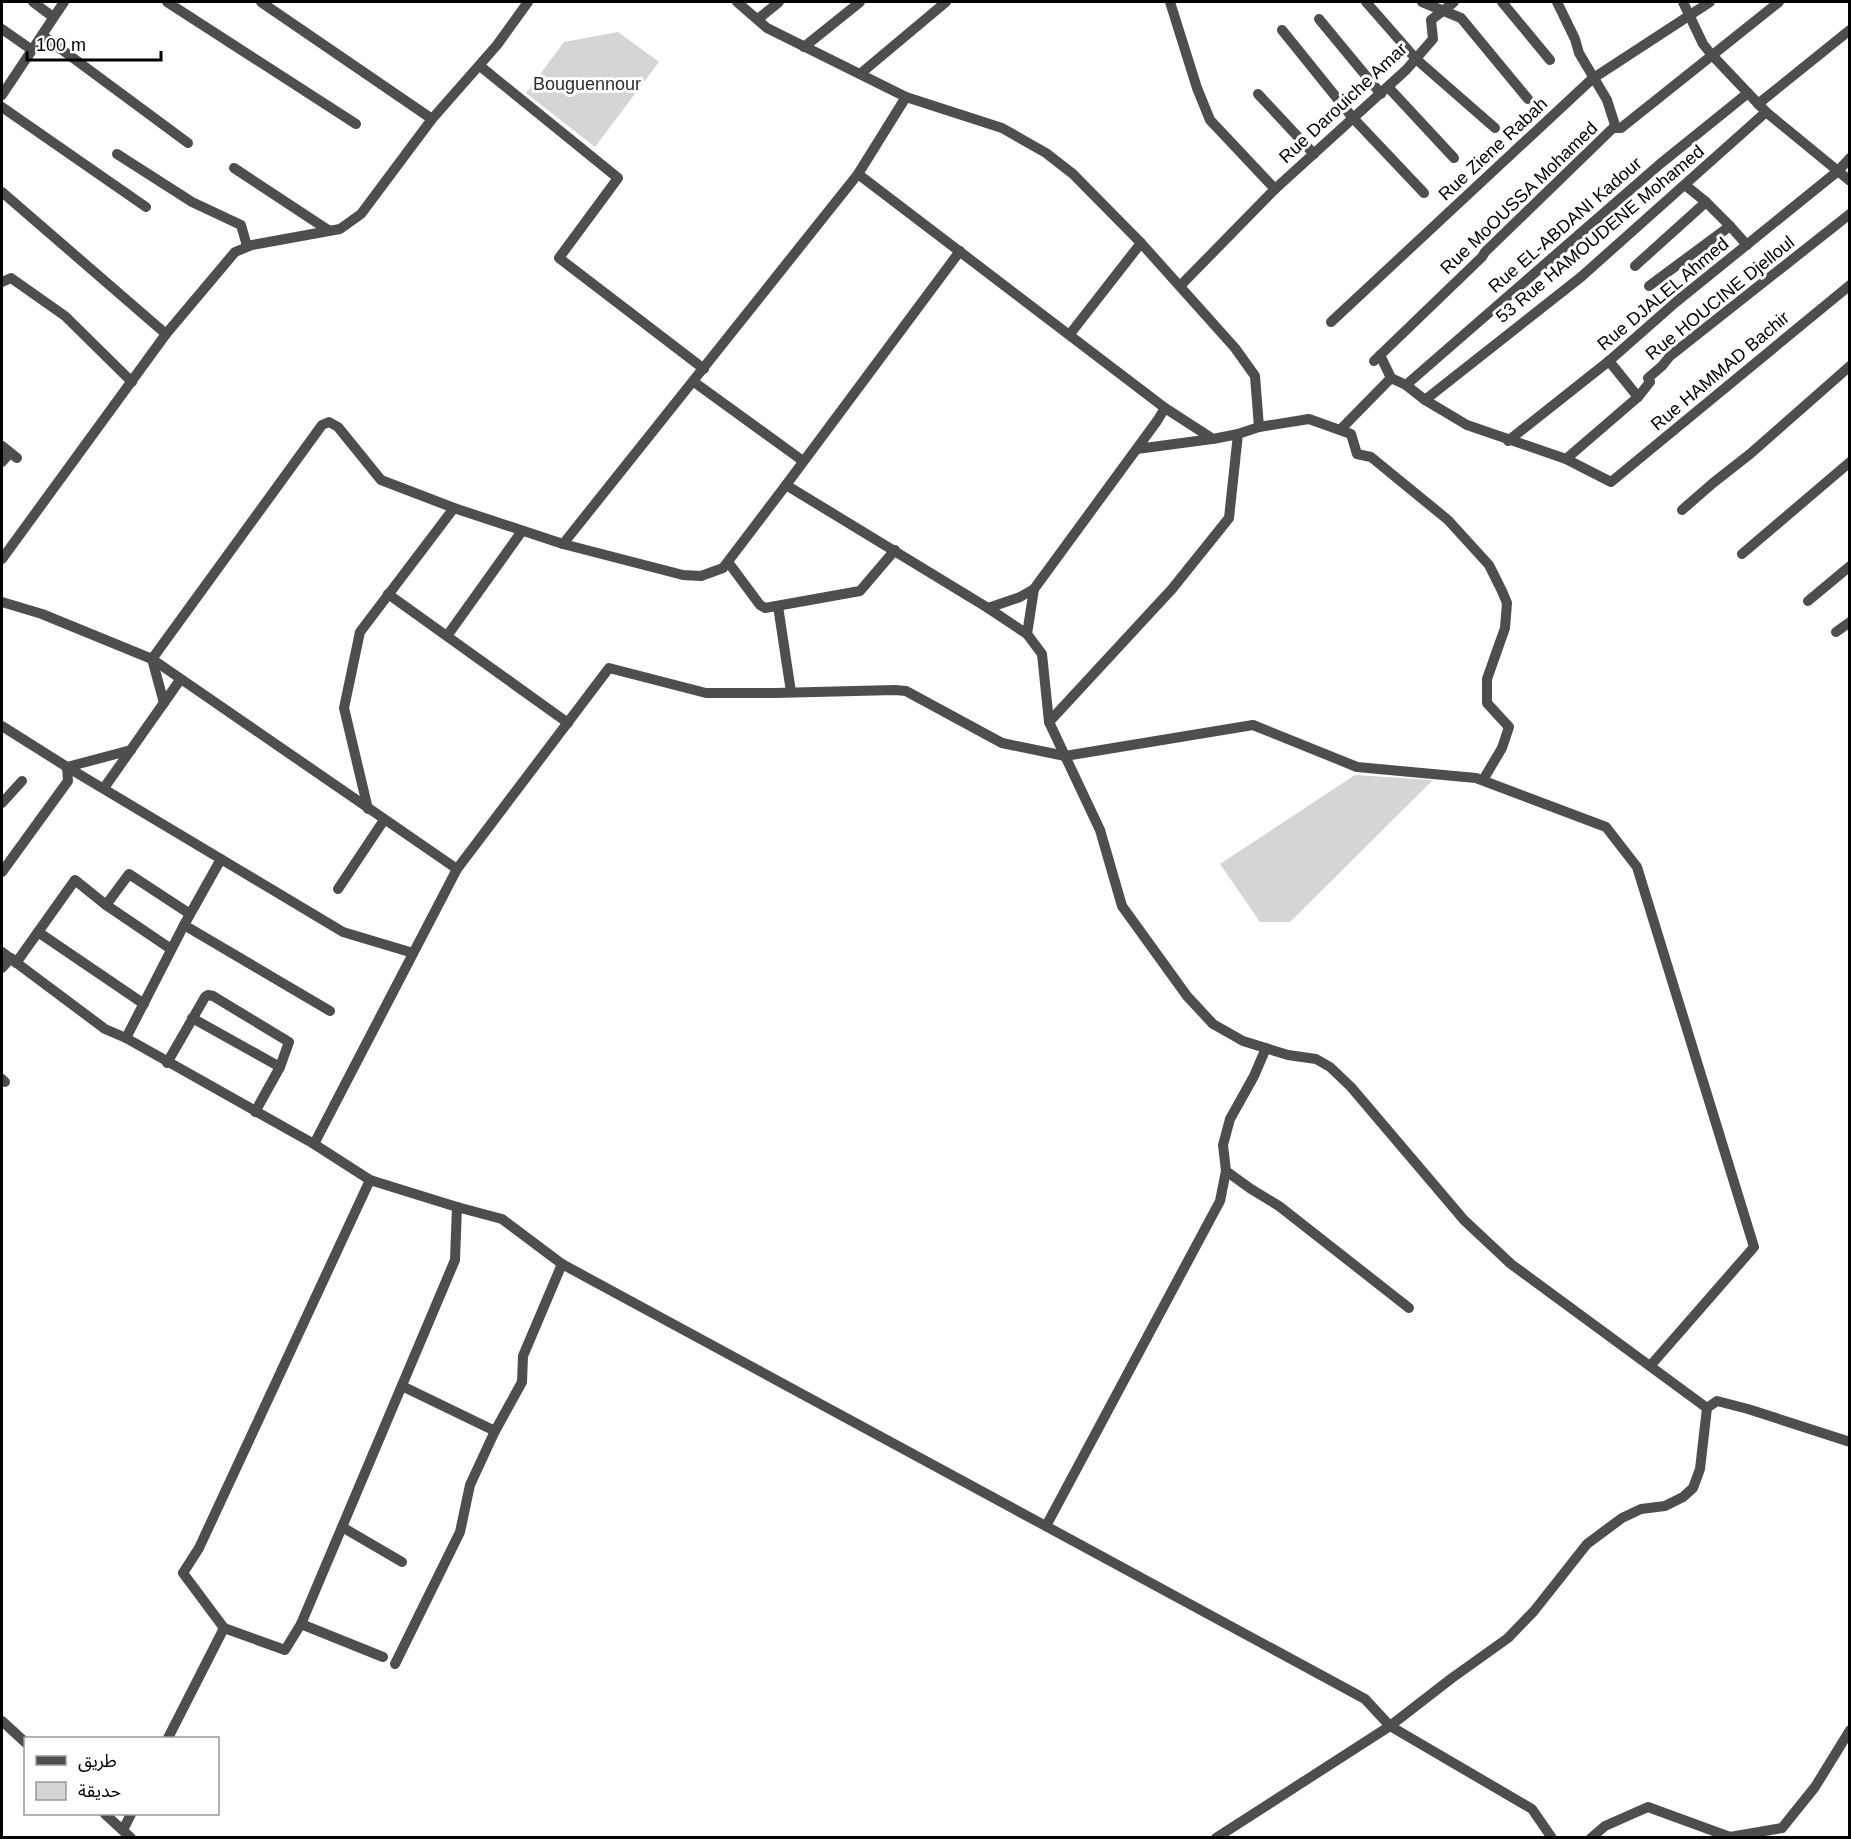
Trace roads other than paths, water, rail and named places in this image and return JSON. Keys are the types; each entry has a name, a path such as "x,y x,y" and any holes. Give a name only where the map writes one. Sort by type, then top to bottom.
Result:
{"street":[{"path":"33,2 53,17"},
{"path":"2,95 64,2"},
{"path":"167,2 356,124"},
{"path":"261,2 432,119"},
{"path":"2,558 166,334 235,252 247,246 340,229 361,214 432,119 497,45 527,2"},
{"path":"737,2 767,28 804,47 906,97 1002,128 1046,153 1072,174 1141,243 1235,348 1254,376 1259,427"},
{"path":"758,19 779,2"},
{"path":"804,47 860,2"},
{"path":"860,74 946,2"},
{"path":"1170,2 1197,88 1210,120 1275,189"},
{"path":"1366,2 1416,60 1494,128"},
{"path":"1422,2 1461,18 1528,99"},
{"name":"Rue Darouiche Amar","path":"1180,285 1275,189 1416,60 1433,39 1431,20 1454,2"},
{"path":"1502,2 1550,60"},
{"path":"1557,2 1575,39 1579,53 1607,100 1615,125"},
{"path":"1683,2 1703,44 1711,54 1766,112 1850,181"},
{"name":"Rue Ziene Rabah","path":"1331,322 1594,78 1710,2"},
{"name":"Rue MoOUSSA Mohamed","path":"1391,378 1377,358 1482,258 1485,252 1613,128 1621,128 1779,2"},
{"path":"1318,19 1454,159"},
{"path":"2,29 32,50"},
{"path":"1281,30 1353,118 1424,193"},
{"path":"1758,104 1850,30"},
{"path":"42,35 188,143"},
{"path":"480,66 618,178 559,258 704,369"},
{"name":"Rue EL-ABDANI Kadour","path":"1406,385 1660,164 1748,93"},
{"path":"1258,94 1314,154"},
{"path":"563,544 858,174 906,97"},
{"path":"2,107 146,207"},
{"name":"53 Rue HAMOUDENE Mohamed","path":"1425,400 1581,277 1766,112"},
{"path":"117,154 192,201 241,225 247,246"},
{"name":"Rue DJALEL Ahmed","path":"1508,441 1609,361 1676,302 1838,171 1850,158"},
{"path":"234,168 328,230"},
{"path":"858,174 1165,408 1213,439"},
{"path":"1685,185 1706,202 1747,245"},
{"path":"2,192 166,334"},
{"path":"1635,266 1706,202"},
{"name":"Rue HOUCINE Djelloul","path":"1566,459 1638,397 1650,382 1648,378 1670,356 1850,214"},
{"path":"1649,286 1730,226"},
{"path":"1070,334 1141,243"},
{"path":"152,659 322,425 330,422 338,427 381,480 454,508 563,544 683,575 701,576 723,568 960,250"},
{"path":"2,282 11,278 65,316 132,382"},
{"name":"Rue HAMMAD Bachir","path":"1566,459 1611,482 1850,285"},
{"path":"1609,361 1638,397"},
{"path":"1682,510 1850,366"},
{"path":"1340,430 1391,378 1406,385 1425,400 1467,425 1508,441 1566,459"},
{"path":"694,382 803,461"},
{"path":"988,608 1020,597 1034,589 1165,408"},
{"path":"1137,449 1213,439 1259,427 1309,419 1351,434 1357,453 1371,457 1448,520 1489,565 1507,603 1505,628 1487,679 1487,703 1509,727 1503,748 1483,780"},
{"path":"1049,722 1172,589 1229,518 1238,434"},
{"path":"2,462 9,453"},
{"path":"1742,554 1850,462"},
{"path":"786,485 1028,634 1042,654 1049,722 1100,830 1122,906 1187,996 1213,1024 1243,1041 1288,1055 1316,1059 1330,1067 1351,1087 1464,1220 1511,1264 1652,1365 1707,1408"},
{"path":"368,809 345,708 360,632 454,508"},
{"path":"447,636 522,531"},
{"path":"728,562 762,607 778,606 860,591 895,550"},
{"path":"1808,601 1850,566"},
{"path":"1028,634 1034,589"},
{"path":"388,594 568,723"},
{"path":"2,602 42,614 152,659 457,869"},
{"path":"778,606 791,692"},
{"path":"1836,632 1850,622"},
{"path":"152,659 164,703"},
{"path":"314,1144 457,869 609,668 706,693 906,691 1002,743 1065,756 1252,724 1357,767 1483,780 1605,827 1637,867 1754,1247 1652,1365"},
{"path":"104,788 180,680"},
{"path":"2,726 343,932 413,953"},
{"path":"67,766 131,750"},
{"path":"2,872 68,782 67,766"},
{"path":"2,803 6,790 22,781"},
{"path":"338,889 384,820"},
{"path":"126,1038 171,949 221,859"},
{"path":"106,905 129,874 190,914"},
{"path":"2,968 9,958 38,932 75,880 106,905 171,949"},
{"path":"184,925 330,1011"},
{"path":"38,932 144,1004"},
{"path":"9,958 105,1029 126,1038 167,1064 314,1144 370,1180 457,1207 502,1218 562,1264 1365,1699 1390,1726 1532,1809 1552,1838"},
{"path":"167,1064 205,997 213,996 289,1042 280,1067 255,1112"},
{"path":"192,1018 280,1067"},
{"path":"1046,1526 1220,1201 1226,1171 1223,1145 1230,1119 1254,1076 1266,1048"},
{"path":"1226,1171 1279,1206 1409,1308"},
{"path":"370,1180 199,1548 183,1572 224,1628 285,1650 301,1624 456,1260 457,1207"},
{"path":"395,1664 460,1533 470,1485 495,1431 522,1382 523,1356 562,1264"},
{"path":"402,1386 495,1431"},
{"path":"1216,1838 1390,1726 1508,1638 1534,1611 1587,1544 1622,1518 1641,1509 1665,1506 1683,1497 1693,1488 1700,1469 1707,1408 1717,1401 1850,1442"},
{"path":"342,1527 402,1562"},
{"path":"301,1624 383,1657"},
{"path":"169,1737 224,1628"},
{"path":"2,1721 24,1741"},
{"path":"1591,1838 1605,1826 1648,1807 1730,1837 1782,1828 1815,1787 1850,1730"},
{"path":"106,1815 127,1834"},
{"path":"127,1834 131,1815"}],"park label":[{"name":"Bouguennour","path":"587,84"}]}
